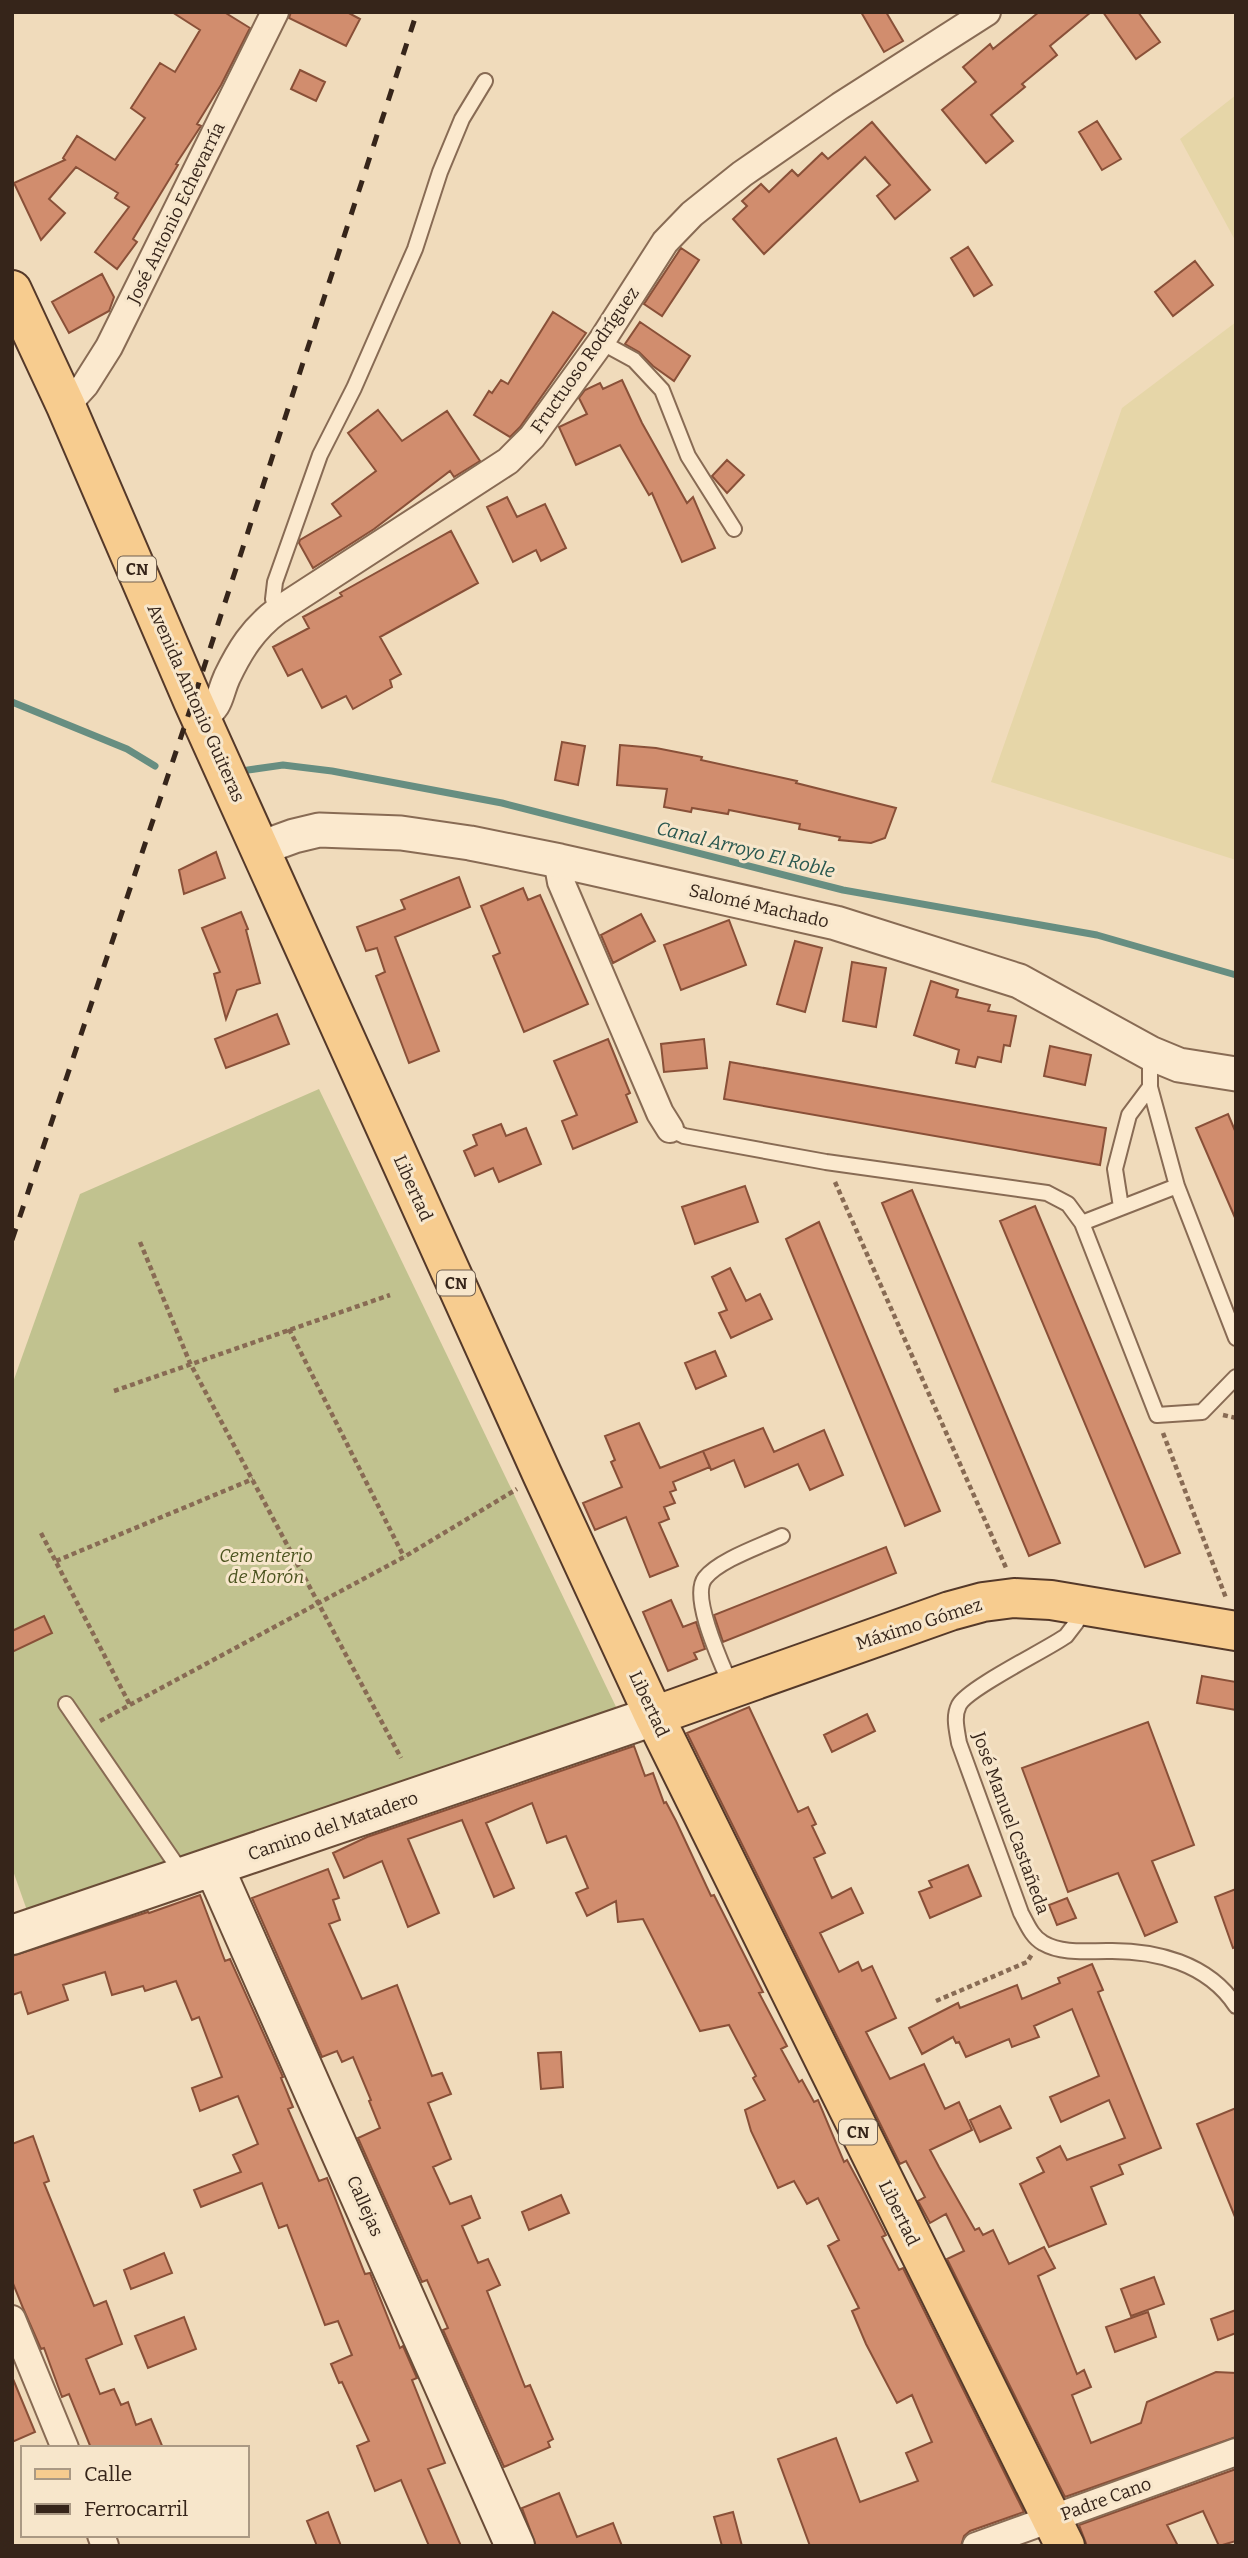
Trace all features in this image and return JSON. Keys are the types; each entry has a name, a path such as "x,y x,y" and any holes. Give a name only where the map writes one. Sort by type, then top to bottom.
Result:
{"main road":[{"name":"Avenida Antonio Guiteras","path":"12,290 261,848"},
{"name":"Libertad","path":"261,848 541,1474 654,1716 1058,2532"},
{"name":"Máximo Gómez","path":"654,1716 950,1611 983,1602 1014,1598 1233,1620"},
{"name":"Camino del Matadero","path":"12,1935 654,1716"},
{"name":"Callejas","path":"200,1871 515,2546"}],"street":[{"name":"José Antonio Echevarría","path":"66,406 85,385 109,347 275,12"},
{"name":"Fructuoso Rodríguez","path":"202,719 220,703 225,681 258,625 508,461 532,437 601,342 665,242 692,214 742,174 840,106 987,12"},
{"name":"Salomé Machado","path":"261,848 318,830 401,833 470,842 836,923 1019,981 1150,1053 1179,1065 1236,1074"},
{"path":"560,861 561,882 660,1113 670,1129"},
{"path":"12,2319 64,2446"},
{"name":"Padre Cano","path":"976,2546 1058,2532 1236,2452"}],"lane":[{"path":"277,611 273,599 275,582 320,455 354,388 415,249 440,172 462,119 485,81"},
{"path":"601,342 634,360 662,390 688,456 734,529"},
{"path":"1150,1053 1150,1087 1177,1186 1236,1338"},
{"path":"1121,1207 1115,1169 1129,1115 1150,1087"},
{"path":"670,1129 684,1136 826,1162 1047,1193 1068,1204 1082,1223 1157,1415 1202,1412 1236,1377"},
{"path":"1082,1223 1177,1186"},
{"path":"732,1688 710,1633 701,1594 703,1580 713,1570 782,1536"},
{"name":"José Manuel Castañeda","path":"1084,1605 1076,1623 1066,1636 960,1702 955,1719 959,1743 1021,1913 1031,1932 1041,1942 1070,1951 1125,1950 1184,1963 1205,1973 1228,1993 1236,2006"},
{"path":"66,1704 84,1730 200,1871"}],"path":[{"path":"826,1162 1009,1575 1014,1598"},
{"path":"140,1242 190,1363 401,1758"},
{"path":"114,1391 390,1295"},
{"path":"289,1329 404,1557"},
{"path":"1157,1415 1233,1620"},
{"path":"84,1730 404,1557 541,1474"},
{"path":"55,1561 253,1479"},
{"path":"41,1533 130,1705"},
{"path":"936,2001 1027,1962 1041,1942"}],"shaded area":[{"path":"1236,95 1236,242 1180,139"},
{"path":"1236,322 1236,860 991,782 1122,408"}],"green space":[{"name":"Cementerio de Morón","path":"319,1089 619,1713 30,1919 12,1868 12,1385 80,1194"}],"building":[{"path":"172,12 224,12 250,28 221,85 197,124 201,126 133,239 137,242 117,269 95,252 129,207 115,198 118,193 76,167 49,199 65,213 41,240 14,183 65,160 63,158 77,136 115,160 145,118 131,108 160,63 175,72 200,30"},
{"path":"291,12 347,12 360,19 346,46 289,18"},
{"path":"861,12 886,12 903,41 884,52"},
{"path":"1039,12 1091,12 1050,46 1057,55 1022,84 1025,87 991,115 1013,141 986,163 942,110 976,82 963,67 990,44 993,49"},
{"path":"1103,12 1138,12 1160,42 1136,59"},
{"path":"300,70 325,82 316,101 291,89"},
{"path":"1097,121 1121,159 1102,170 1079,132"},
{"path":"872,122 930,190 895,219 877,196 890,185 865,157 764,254 733,219 747,206 742,201 761,184 769,192 792,170 798,176 822,153 828,159"},
{"path":"968,247 992,285 974,296 951,258"},
{"path":"681,248 699,260 662,316 644,304"},
{"path":"1195,261 1213,285 1173,316 1155,292"},
{"path":"102,274 114,297 109,311 69,333 52,302"},
{"path":"553,312 586,333 520,427 510,437 474,415 489,391 492,393 501,380 508,384"},
{"path":"640,322 690,356 674,381 625,344"},
{"path":"622,380 642,423 687,503 693,497 715,548 682,562 652,493 649,495 620,445 576,465 559,427 587,414 579,398 585,390 600,383 603,389"},
{"path":"378,410 402,441 447,411 480,461 454,477 450,471 374,529 313,568 299,543 300,540 341,516 332,504 376,471 348,433"},
{"path":"727,460 744,475 727,493 712,476"},
{"path":"507,497 517,517 545,504 566,548 541,561 536,550 513,562 487,507"},
{"path":"451,531 478,583 380,637 401,674 390,680 392,687 353,709 346,696 322,708 302,669 288,676 273,647 309,628 303,617 342,596 340,593"},
{"path":"562,742 585,746 578,785 555,780"},
{"path":"620,745 656,748 702,757 701,760 797,781 796,783 896,808 885,838 871,843 839,840 840,837 799,829 800,824 729,810 728,814 664,807 667,789 617,785"},
{"path":"216,852 225,878 184,894 179,870"},
{"path":"459,877 470,907 395,937 439,1051 409,1063 376,976 385,972 377,948 366,951 357,927 405,909 401,900"},
{"path":"523,888 528,900 540,895 588,1004 524,1032 493,956 500,953 481,906"},
{"path":"241,912 248,929 246,930 260,983 237,990 226,1019 214,974 220,972 202,928"},
{"path":"641,914 655,941 613,963 601,935"},
{"path":"729,920 746,965 681,990 664,945"},
{"path":"795,941 822,948 805,1012 777,1004"},
{"path":"852,962 886,968 876,1027 843,1021"},
{"path":"931,981 958,990 956,997 990,1005 988,1011 1016,1016 1010,1046 1004,1045 1001,1062 978,1057 975,1067 956,1063 959,1050 914,1035"},
{"path":"277,1014 289,1044 226,1068 215,1039"},
{"path":"608,1039 630,1093 626,1095 637,1122 573,1149 562,1121 577,1115 554,1061"},
{"path":"704,1039 707,1068 664,1072 661,1044"},
{"path":"1050,1046 1091,1055 1085,1085 1044,1076"},
{"path":"730,1062 1106,1128 1100,1165 724,1099"},
{"path":"1228,1114 1236,1133 1236,1220 1196,1128"},
{"path":"501,1124 506,1136 526,1128 541,1164 499,1182 493,1168 475,1176 464,1151 477,1145 473,1135"},
{"path":"745,1186 758,1222 695,1244 682,1207"},
{"path":"912,1190 1060,1543 1029,1556 882,1203"},
{"path":"1035,1206 1180,1553 1145,1567 1000,1221"},
{"path":"819,1222 940,1511 905,1526 786,1239"},
{"path":"730,1268 746,1301 760,1294 772,1319 731,1338 719,1313 727,1310 712,1277"},
{"path":"715,1351 726,1376 696,1389 685,1363"},
{"path":"639,1423 660,1468 703,1451 710,1467 673,1482 676,1490 670,1492 675,1503 664,1507 669,1519 659,1523 678,1566 650,1577 626,1517 595,1530 583,1503 622,1487 611,1462 615,1460 605,1436"},
{"path":"763,1428 774,1452 824,1430 843,1475 810,1490 798,1464 745,1487 734,1460 711,1470 703,1451"},
{"path":"886,1547 896,1573 723,1642 714,1615"},
{"path":"671,1600 683,1627 696,1622 705,1649 694,1653 697,1659 668,1671 643,1612"},
{"path":"44,1616 52,1633 12,1652 12,1631"},
{"path":"1202,1676 1236,1682 1236,1710 1197,1703"},
{"path":"749,1707 798,1812 808,1807 816,1824 812,1826 825,1853 814,1858 832,1898 851,1888 863,1913 820,1933 839,1972 858,1962 862,1971 872,1966 896,2018 866,2032 890,2079 924,2064 945,2109 959,2102 972,2130 930,2150 975,2230 979,2228 983,2235 993,2230 1009,2264 1044,2247 1055,2268 1038,2276 1077,2374 1084,2370 1091,2387 1072,2395 1091,2443 1141,2423 1147,2402 1216,2372 1236,2373 1236,2437 1065,2497 947,2259 964,2251 946,2214 930,2223 918,2201 925,2197 906,2161 900,2164 687,1733"},
{"path":"867,1714 875,1731 832,1752 824,1735"},
{"path":"1148,1722 1194,1845 1152,1861 1177,1922 1145,1936 1118,1873 1068,1892 1022,1768"},
{"path":"634,1746 645,1776 653,1773 664,1803 666,1802 676,1821 711,1896 714,1895 763,1992 759,1993 787,2046 781,2049 799,2082 802,2080 814,2102 818,2100 844,2162 847,2160 861,2186 886,2235 882,2237 899,2270 903,2268 1024,2512 970,2531 964,2536 961,2546 810,2546 778,2459 836,2438 860,2502 918,2481 906,2453 932,2442 912,2395 897,2403 866,2344 852,2311 859,2308 828,2246 839,2240 818,2198 807,2204 794,2181 778,2188 751,2131 745,2110 765,2100 753,2078 756,2076 729,2025 700,2031 643,1919 618,1922 616,1901 587,1916 576,1893 588,1888 566,1836 547,1843 532,1803 486,1823 514,1888 494,1897 462,1820 408,1839 439,1913 408,1927 382,1861 344,1878 333,1853 367,1837"},
{"path":"968,1865 981,1896 930,1918 919,1892 932,1887 929,1881"},
{"path":"328,1869 339,1898 333,1900 340,1920 329,1924 362,1999 397,1985 432,2076 442,2073 451,2094 428,2103 451,2159 433,2167 450,2204 471,2196 480,2218 462,2226 478,2263 488,2259 500,2285 487,2291 525,2387 530,2385 553,2439 548,2442 550,2447 504,2467 443,2330 448,2328 427,2280 422,2282 358,2138 380,2128 353,2057 342,2062 337,2051 322,2057 252,1898"},
{"path":"1236,1889 1236,1947 1233,1948 1215,1897"},
{"path":"200,1895 225,1961 230,1959 283,2077 281,2078 293,2107 288,2109 319,2181 327,2178 365,2274 370,2273 400,2348 403,2346 417,2378 412,2380 445,2463 428,2469 461,2546 429,2546 401,2480 375,2491 357,2446 369,2441 331,2364 352,2355 338,2321 325,2325 287,2225 279,2228 262,2183 201,2207 194,2190 241,2172 233,2155 258,2144 238,2096 200,2111 192,2088 222,2077 199,2017 192,2020 176,1981 145,1991 143,1986 112,1995 105,1972 63,1985 68,2000 28,2014 21,1992 12,1995 12,1956"},
{"path":"1067,1898 1076,1918 1057,1925 1049,1905"},
{"path":"1092,1964 1103,1990 1098,1992 1161,2148 1119,2165 1123,2174 1091,2187 1106,2224 1049,2247 1020,2184 1044,2172 1037,2158 1060,2146 1067,2160 1125,2138 1109,2100 1061,2122 1050,2097 1099,2076 1072,2009 1034,2026 1039,2037 1012,2047 1009,2039 966,2057 959,2042 956,2043 953,2037 922,2054 909,2028 958,2003 960,2008 1017,1985 1022,1999 1060,1983 1058,1978"},
{"path":"561,2052 563,2087 541,2089 538,2053"},
{"path":"1000,2106 1011,2128 980,2142 970,2120"},
{"path":"1236,2108 1236,2217 1235,2217 1197,2124"},
{"path":"33,2136 49,2181 44,2183 94,2306 106,2301 122,2344 86,2359 100,2394 114,2389 121,2405 128,2402 136,2425 151,2419 162,2446 90,2446 69,2394 62,2397 44,2348 41,2349 12,2281 12,2144"},
{"path":"561,2195 569,2213 529,2230 522,2212"},
{"path":"164,2253 172,2273 131,2289 124,2270"},
{"path":"1154,2277 1164,2304 1131,2316 1121,2289"},
{"path":"1236,2310 1236,2333 1218,2340 1211,2319"},
{"path":"1148,2312 1156,2337 1115,2352 1106,2327"},
{"path":"184,2317 196,2349 148,2368 135,2336"},
{"path":"12,2380 35,2432 12,2442"},
{"path":"1236,2469 1236,2541 1219,2546 1203,2511 1167,2525 1178,2546 1087,2546 1079,2525"},
{"path":"559,2493 577,2537 613,2523 622,2546 536,2546 522,2508"},
{"path":"328,2512 341,2546 317,2546 307,2521"},
{"path":"733,2512 742,2546 722,2546 714,2517"}],"waterway":[{"name":"Canal Arroyo El Roble","path":"12,702 127,749 155,766"},
{"name":"Canal Arroyo El Roble","path":"248,770 283,765 332,771 502,803 843,890 1097,935 1236,975"}],"railway":[{"path":"12,1240 193,701 417,12"}]}
